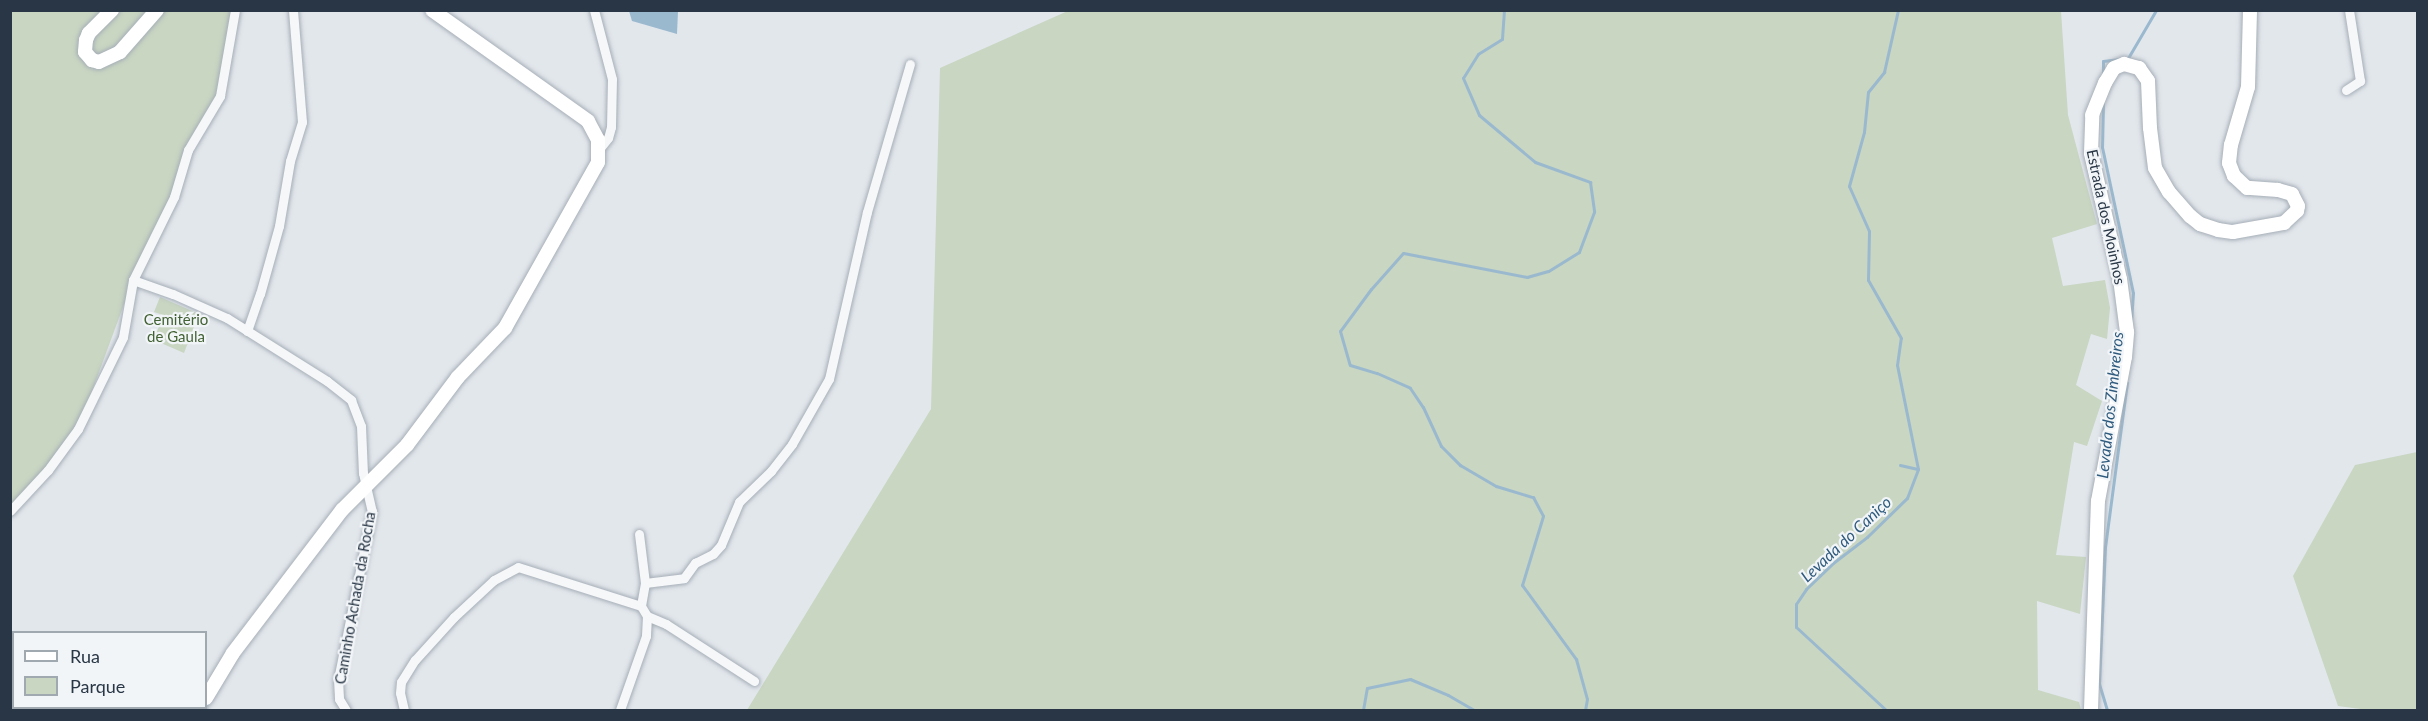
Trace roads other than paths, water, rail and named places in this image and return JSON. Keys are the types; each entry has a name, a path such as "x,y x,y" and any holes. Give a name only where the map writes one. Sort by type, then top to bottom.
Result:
{"street":[{"path":"112,10 86,40 85,52 92,60 99,62 120,52 157,10"},
{"path":"10,511 48,470 78,429 123,337 133,280 174,197 188,150 220,96 235,10"},
{"path":"247,330 260,294 279,226 290,161 302,122 293,10"},
{"path":"207,696 233,653 342,510 407,445 458,377 505,328 593,176 598,162 599,148 594,129 578,112 432,10"},
{"path":"594,10 612,79 611,127 608,138 599,148"},
{"name":"Estrada dos Moinhos","path":"2091,711 2098,501 2125,357 2127,332 2120,279 2091,153 2092,116 2105,83 2114,68 2124,64 2139,68 2148,81 2150,128 2156,168 2169,192 2190,216 2200,224 2233,232 2284,223 2297,211 2298,206 2292,194 2278,190 2247,188 2234,176 2229,163 2231,145 2248,87 2250,10"},
{"path":"2346,90 2360,81 2349,10"},
{"path":"645,583 684,579 695,563 713,554 721,545 740,502 771,471 792,444 829,379 867,212 910,64"},
{"name":"Caminho Achada da Rocha","path":"133,280 210,310 247,330 337,388 351,400 361,426 362,464 372,511 338,679 339,699 346,711"},
{"path":"620,711 646,636 647,616 641,606 645,583 639,534"},
{"path":"404,711 400,693 401,682 416,660 454,617 507,571 518,567 641,606"},
{"path":"647,616 666,624 754,681"}],"water":[{"path":"629,11 678,11 677,34 632,21"}],"waterway":[{"path":"1504,10 1502,39 1478,54 1463,78 1479,115 1535,162 1590,182 1594,212 1579,252 1548,271 1527,277 1403,253 1371,289 1340,331 1350,365 1377,373 1410,388 1423,407 1441,446 1460,465 1496,486 1533,497 1543,516 1522,585 1576,659 1587,699 1585,710"},
{"name":"Levada do Caniço","path":"1886,710 1796,627 1796,604 1806,589 1833,563 1867,537 1907,498 1918,469 1897,365 1901,338 1868,280 1869,231 1849,186 1864,132 1868,92 1884,72 1898,10"},
{"name":"Levada dos Zimbreiros","path":"2103,73 2103,61 2128,58 2156,10"},
{"name":"Levada dos Zimbreiros","path":"2103,104 2102,147 2133,293 2131,319"},
{"name":"Levada dos Zimbreiros","path":"2107,710 2099,684 2105,547 2127,382"},
{"path":"1900,465 1918,469"},
{"path":"1363,710 1367,688 1410,679 1448,695 1474,710"}],"park label":[{"name":"Cemitério de Gaula","path":"176,328"}]}
